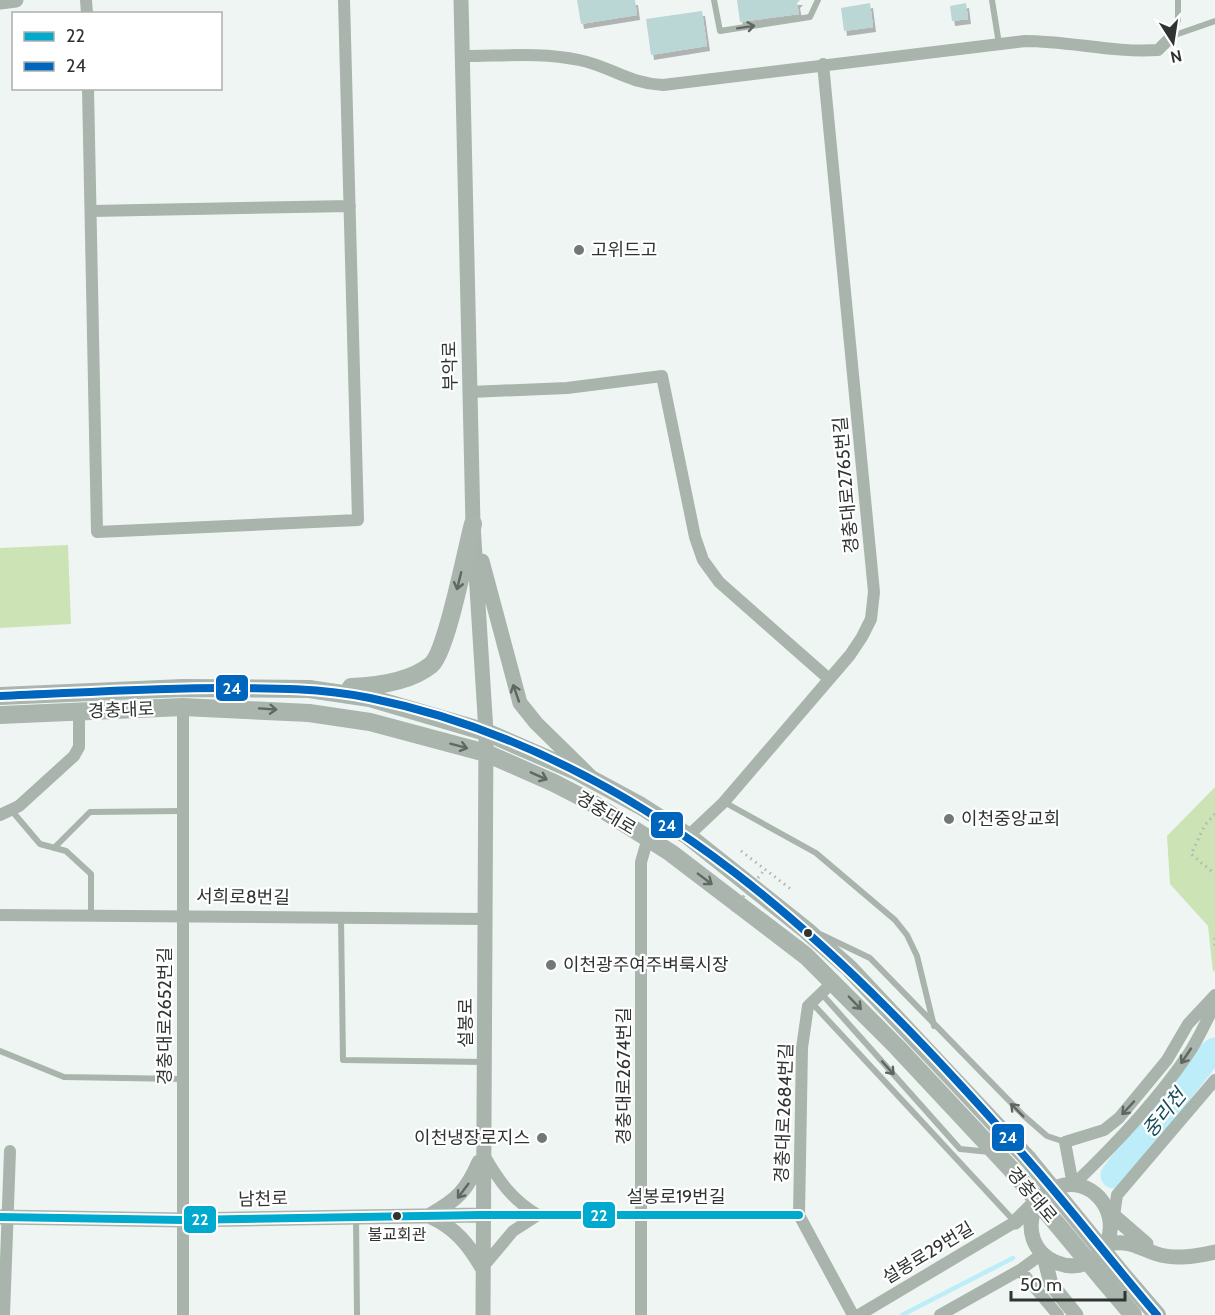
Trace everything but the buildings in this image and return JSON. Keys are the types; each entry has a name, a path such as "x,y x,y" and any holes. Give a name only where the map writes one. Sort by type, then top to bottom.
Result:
{"main road":[{"path":"309,689 374,686 411,676 432,664 442,644 473,524"},
{"name":"경충대로","path":"0,696 183,688 309,689 370,698 486,732 597,782 641,806 688,836 796,922 849,968 1028,1160 1113,1277 1133,1315"},
{"name":"경충대로","path":"0,715 183,707 251,708 350,719 486,753 555,783 648,838 776,933 827,987 996,1153 1113,1277 1157,1315"}],"street":[{"path":"0,2 16,0"},
{"path":"88,90 98,532 358,520 344,0"},
{"name":"부악로","path":"462,0 473,524 486,732"},
{"path":"464,56 549,56 581,60 640,84 663,85 999,44 1054,41 1134,52 1158,50 1172,36"},
{"name":"경충대로2765번길","path":"688,836 724,802 829,679 862,637 871,619 874,592 823,64"},
{"path":"91,211 350,206"},
{"path":"470,392 567,388 662,376 695,537 703,560 719,582 829,679"},
{"path":"473,524 511,678 520,703 536,723 597,782"},
{"name":"경충대로2652번길","path":"183,707 183,1315"},
{"path":"6,813 74,756 79,747 79,712"},
{"name":"설봉로","path":"483,1315 482,1153 485,1062 486,732"},
{"name":"경충대로2674번길","path":"641,1315 641,862 648,838"},
{"name":"서희로8번길","path":"0,915 341,916 485,919"},
{"name":"경충대로2684번길","path":"827,987 808,1006 802,1048 799,1215 853,1315"},
{"path":"1073,1185 1065,1142 1104,1130 1119,1118 1167,1060 1188,1024 1215,995"},
{"path":"1073,1185 1164,1088 1190,1051 1215,1005"},
{"path":"1043,1255 1061,1265 1074,1266 1099,1255 1107,1244 1111,1231 1111,1214 1117,1195 1215,1080"},
{"path":"4,1315 5,1217 10,1151"},
{"path":"428,1216 447,1225 467,1244 482,1268 513,1231 538,1215 520,1204 503,1187 482,1153"},
{"path":"428,1216 455,1201 471,1180 482,1153"},
{"path":"1015,1222 1047,1192 1059,1186 1073,1185 1086,1188 1097,1195 1111,1214 1157,1254"},
{"path":"1038,1201 1032,1213 1030,1226 1032,1239 1043,1255 1051,1284 1076,1315"},
{"name":"설봉로19번길","path":"482,1215 799,1215"},
{"name":"남천로","path":"5,1217 183,1220 482,1215"},
{"name":"설봉로29번길","path":"860,1315 1015,1222"},
{"path":"1107,1244 1129,1242 1157,1254 1176,1257 1215,1252"},
{"path":"944,1314 1043,1255"},
{"path":"1020,1269 1058,1315"}],"lane":[{"path":"714,0 720,31 810,17 818,0"},
{"path":"992,0 999,44"},
{"path":"1172,36 1178,20 1178,0"},
{"path":"1172,36 1215,21"},
{"path":"724,802 816,853 895,920 907,935 917,956 934,1026"},
{"path":"54,848 90,812 183,812"},
{"path":"6,813 40,844 69,853 91,874 91,915"},
{"path":"341,916 343,1060 485,1062"},
{"path":"796,922 870,958 1024,1116 1047,1136 1065,1142"},
{"path":"812,1003 1015,1222"},
{"path":"0,1051 64,1077 183,1079"},
{"path":"356,1216 357,1315"}],"path":[{"path":"1215,814 1205,825 1191,854 1215,874"},
{"path":"741,851 792,890"},
{"path":"732,910 765,869"},
{"path":"1215,938 1215,946"}],"green space":[{"path":"68,545 71,624 0,628 0,548"},
{"path":"1215,787 1215,970 1213,972 1208,926 1170,884 1167,836"}],"waterway":[{"name":"중리천","path":"1114,1175 1204,1060 1215,1051"},
{"name":"중리천","path":"902,1315 1013,1258"}],"transit line":[{"name":"24","path":"0,696 196,688 333,692 370,698 471,726 565,765 653,815 735,873 813,938 888,1008 958,1083 1044,1178 1157,1315"},
{"name":"22","path":"0,1217 183,1220 481,1215 799,1215"}],"place":[{"name":"고위드고","path":"579,250"},
{"name":"이천중앙교회","path":"949,819"},
{"name":"이천광주여주벼룩시장","path":"551,965"},
{"name":"이천냉장로지스","path":"542,1138"},
{"name":"불교회관","path":"397,1216"}]}
